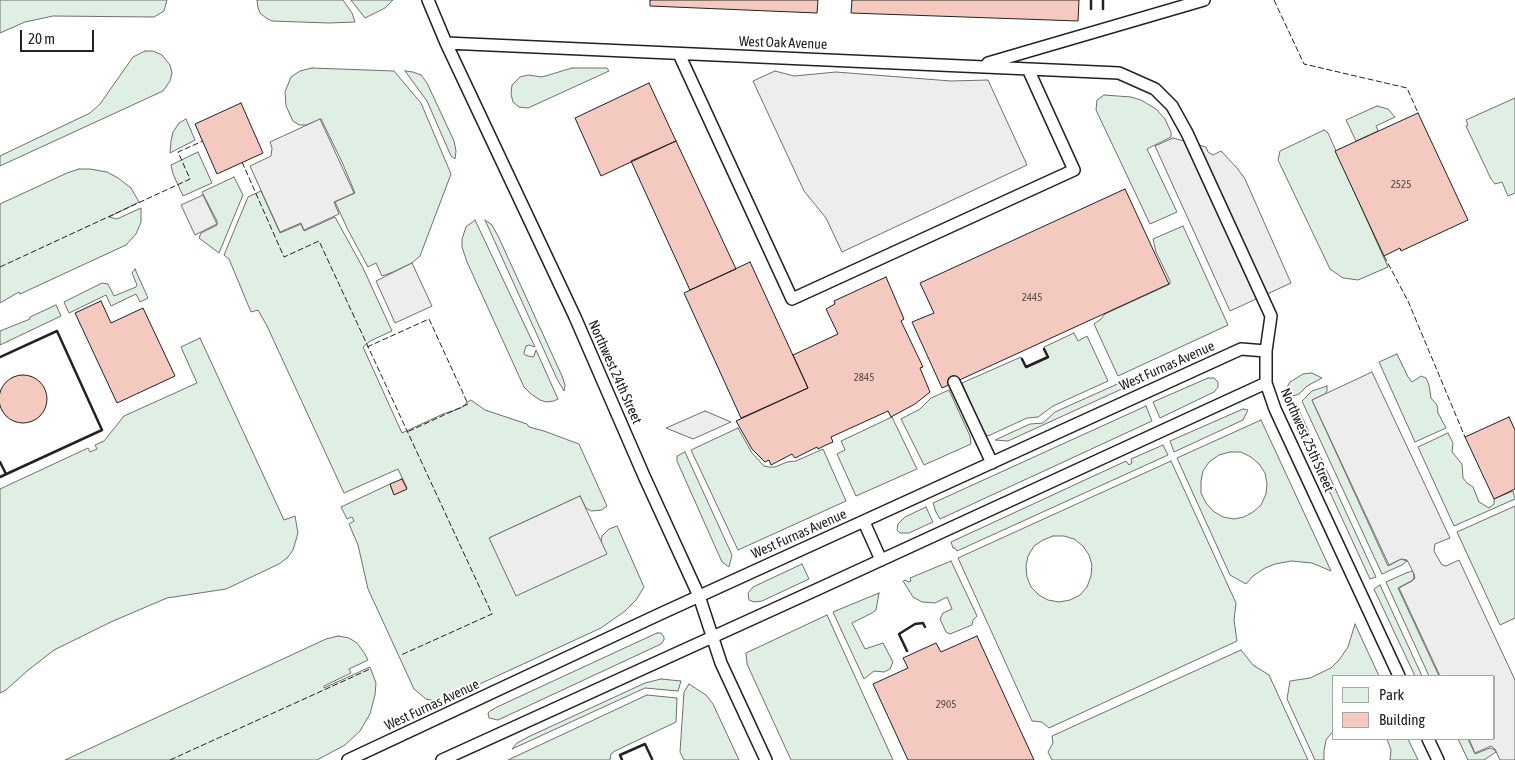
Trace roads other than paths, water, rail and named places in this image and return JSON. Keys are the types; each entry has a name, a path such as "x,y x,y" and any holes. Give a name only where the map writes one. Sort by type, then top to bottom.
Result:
{"lane":[{"name":"Northwest 24th Street","path":"428,0 446,43 575,317 640,468 699,596 721,663 766,760"},
{"path":"977,67 1204,0"},
{"name":"West Oak Avenue","path":"446,43 1119,73"},
{"path":"679,54 792,299 1074,170 1028,69"},
{"name":"Northwest 25th Street","path":"1119,73 1155,88 1172,106 1187,133 1271,316 1266,351 1266,383 1275,409 1399,675"},
{"name":"West Furnas Avenue","path":"348,760 699,596 1241,349 1266,351"},
{"path":"954,382 992,463"},
{"path":"442,760 1266,383"},
{"path":"864,522 881,560"},
{"path":"1428,740 1438,760"}]}
